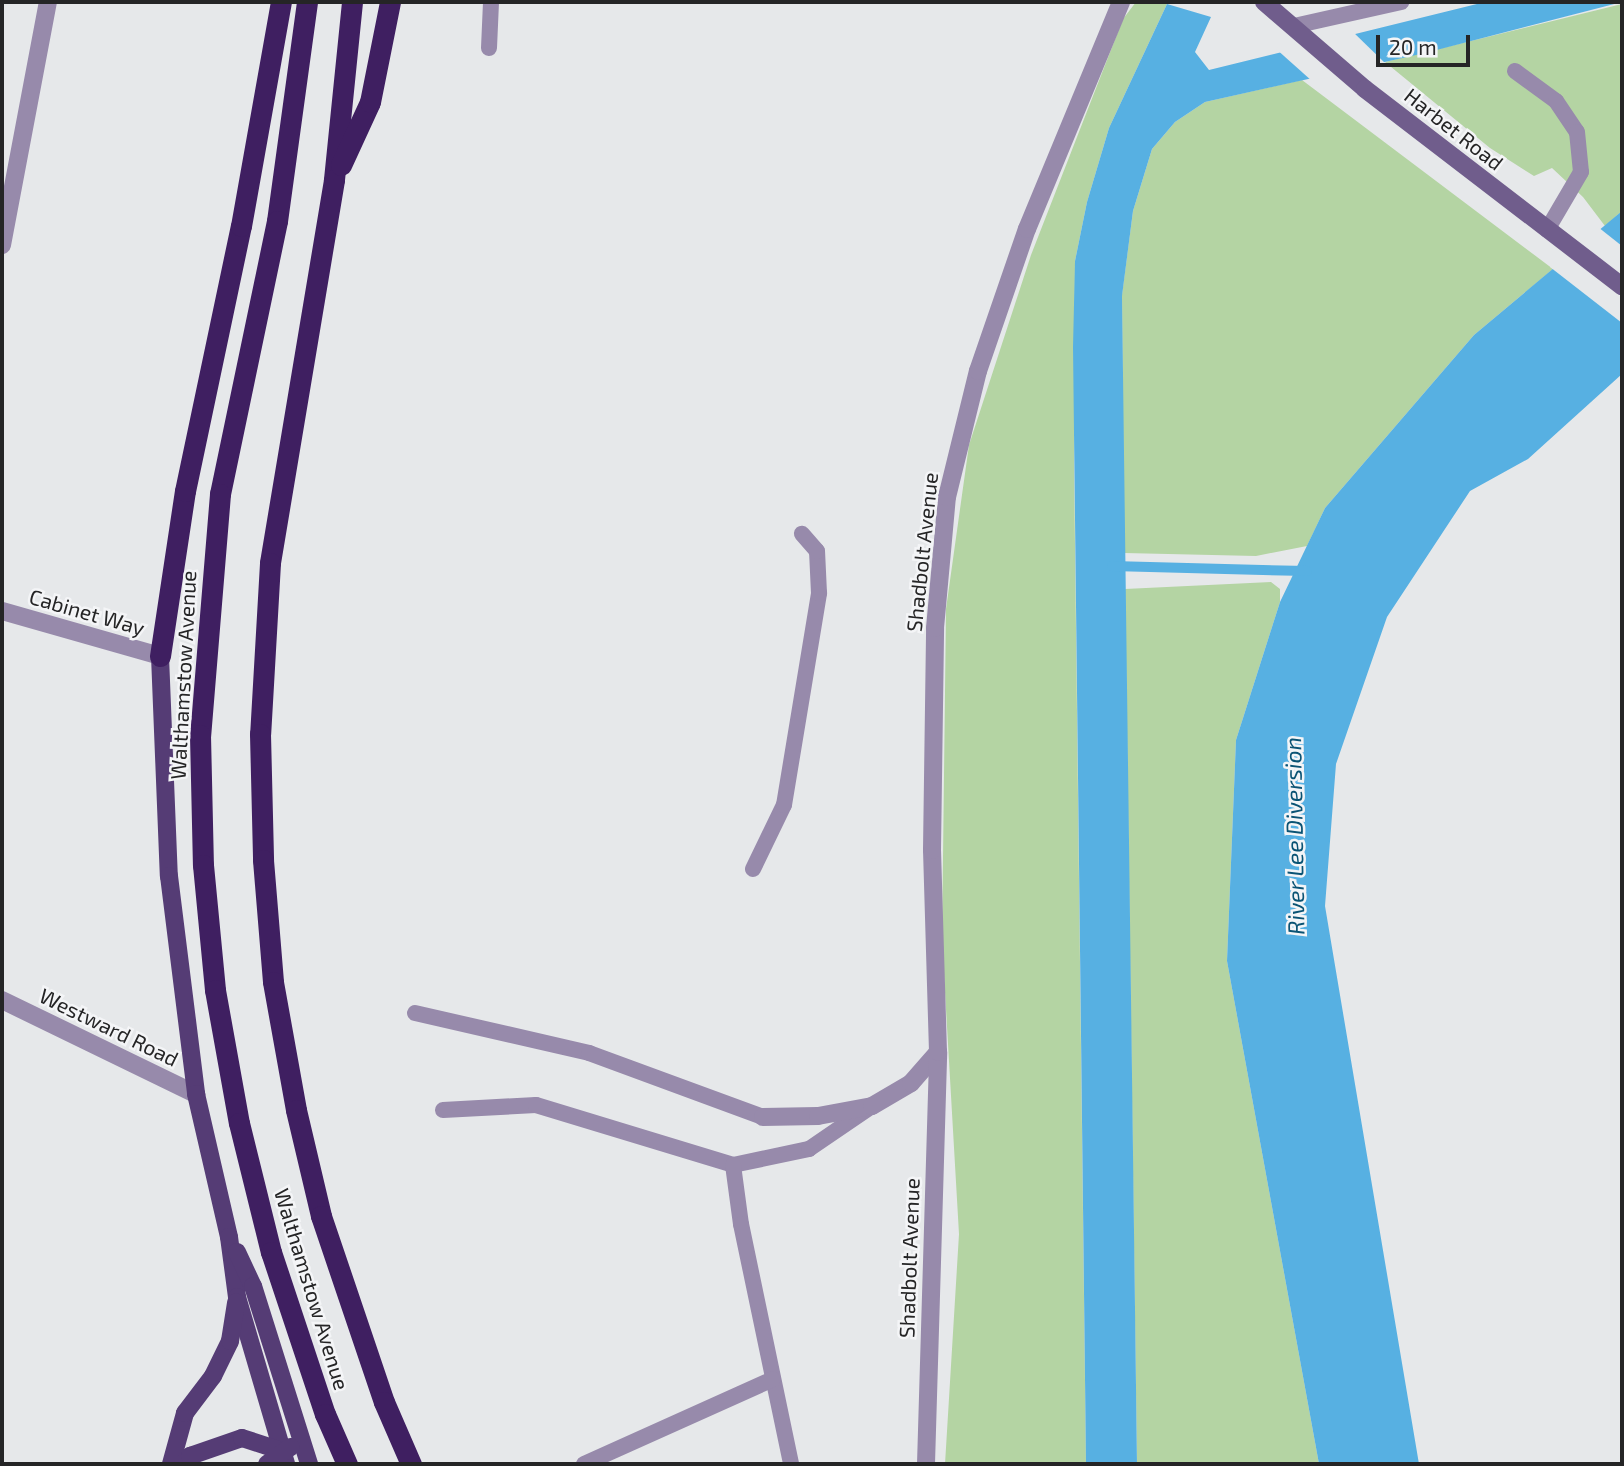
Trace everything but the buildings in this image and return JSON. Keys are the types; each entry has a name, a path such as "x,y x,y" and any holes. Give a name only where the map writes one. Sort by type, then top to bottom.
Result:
{"highway":[{"path":"160,656 188,478 241,226 281,2"},
{"name":"Walthamstow Avenue","path":"307,2 276,220 220,494 200,735 203,852 215,990 239,1123 271,1252 325,1414 347,1464"},
{"name":"Walthamstow Avenue","path":"352,2 334,180 270,563 260,734 263,859 274,982 296,1110 321,1216 384,1402 411,1464"},
{"path":"334,180 370,102 390,2"}],"main road":[{"path":"160,656 169,876 196,1094 229,1237 237,1297 284,1458"},
{"path":"229,1237 253,1286 299,1443 309,1464"},
{"path":"171,1464 185,1413 213,1376 230,1341 237,1297"},
{"path":"183,1464 190,1457 242,1438 284,1458"},
{"path":"267,1464 284,1458 299,1443"}],"street":[{"path":"2,245 48,2"},
{"name":"Shadbolt Avenue","path":"926,1464 938,1052 932,850 935,628 947,497 978,371 1027,229 1121,2"},
{"name":"Harbet Road","path":"1264,2 1365,89 1622,286"},
{"name":"Cabinet Way","path":"2,611 160,656"},
{"name":"Westward Road","path":"2,1000 196,1094"},
{"path":"763,1117 818,1116 872,1107 911,1083 938,1052"}],"lane":[{"path":"489,48 491,2"},
{"path":"1294,26 1401,2"},
{"path":"1515,71 1556,101 1577,132 1581,172 1547,230"},
{"path":"753,869 784,805 819,593 817,551 802,534"},
{"path":"415,1013 589,1053 763,1117"},
{"path":"443,1110 536,1105 733,1165 809,1149 872,1107"},
{"path":"733,1165 741,1224 791,1464"},
{"path":"584,1464 774,1379"}],"green space":[{"path":"1136,2 1167,4 1109,128 1087,202 1075,261 1074,462 1086,1464 945,1464 959,1234 942,940 946,609 969,445 1031,255 1123,19"},
{"path":"1622,4 1622,211 1605,226 1583,197 1552,168 1534,176 1490,148 1385,62"},
{"path":"1302,80 1553,269 1474,335 1325,508 1307,546 1256,556 1124,553 1122,295 1133,211 1152,149 1175,122 1205,102"},
{"path":"1271,582 1280,589 1280,602 1236,740 1227,961 1319,1464 1137,1464 1125,589"}],"water":[{"path":"1485,2 1622,2 1425,53 1205,102 1175,122 1152,149 1133,211 1122,296 1137,1464 1086,1464 1073,347 1075,261 1087,202 1109,128 1167,4 1211,17 1195,52 1209,70"},
{"name":"River Lee Diversion","path":"1622,211 1622,374 1528,459 1470,491 1387,617 1336,764 1325,906 1419,1464 1319,1464 1227,961 1236,740 1280,602 1325,508 1474,335"}],"pier":[{"path":"1351,30 1387,65 1312,81 1275,48"},
{"path":"1598,227 1622,246 1622,323 1550,267"}],"waterway":[{"path":"1112,566 1307,571"}]}
